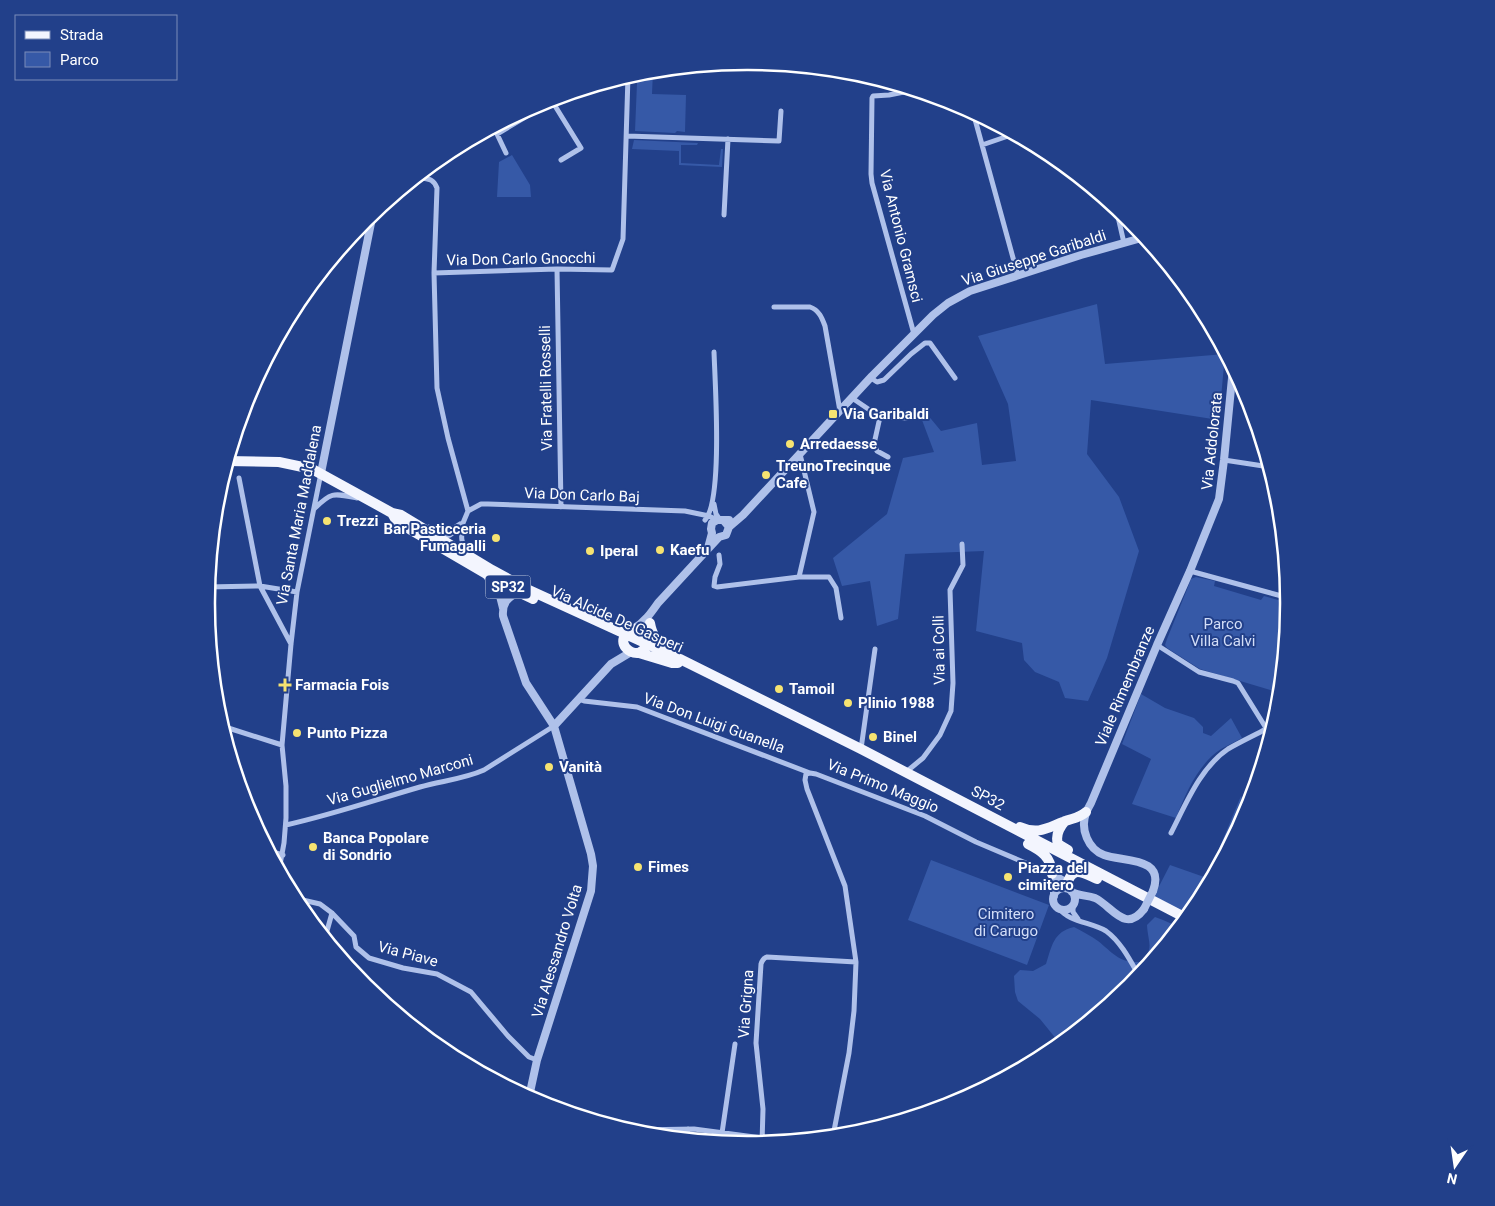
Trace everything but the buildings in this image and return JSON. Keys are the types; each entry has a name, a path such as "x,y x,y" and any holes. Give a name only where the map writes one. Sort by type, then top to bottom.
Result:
{"main road":[{"name":"Via Alcide De Gasperi","path":"234,461 278,462 302,466 321,473 392,513 394,518 400,519 486,575 519,592 627,634"},
{"name":"Via Alcide De Gasperi","path":"400,519 428,535 437,534 492,570 529,590 627,634 642,647 679,661 731,686 861,749 958,799"},
{"path":"519,592 526,593 598,624 603,624"},
{"path":"650,622 655,639 676,654 679,661"},
{"path":"627,634 625,646 642,647"},
{"name":"SP32","path":"958,799 1179,915"},
{"path":"1004,823 1014,824 1027,830 1048,829 1065,821 1078,818 1086,812"},
{"path":"1065,821 1058,832 1058,844 1114,875 1121,884"},
{"path":"1004,823 1014,836 1042,851 1049,860 1052,874"},
{"path":"1069,888 1071,874 1079,871 1123,892 1140,894"}],"street":[{"name":"Via Don Carlo Gnocchi","path":"425,178 435,182 437,188 434,273 557,269 612,270 623,239 628,84"},
{"name":"Via Antonio Gramsci","path":"901,93 874,96 872,98 871,174 914,334"},
{"path":"556,106 580,148 560,160"},
{"path":"627,136 779,141 781,110"},
{"path":"976,122 1018,276"},
{"path":"506,153 497,134 509,126"},
{"path":"982,145 1006,137"},
{"path":"724,216 728,140"},
{"path":"1119,221 1124,243"},
{"name":"Via Santa Maria Maddalena","path":"281,860 286,825 286,786 282,745 297,592 370,228"},
{"name":"Via Giuseppe Garibaldi","path":"716,524 743,515 871,378 933,315 948,303 970,291 1136,239"},
{"name":"Via Fratelli Rosselli","path":"557,269 561,507"},
{"path":"434,273 437,388 448,438 468,510 463,523 454,533 446,536 437,534"},
{"path":"774,307 814,308 821,316 825,326 840,411"},
{"path":"871,378 878,382 884,380 925,342 930,344 955,378"},
{"path":"714,352 716,403 714,499 716,524"},
{"name":"Via Addolorata","path":"1190,571 1219,499 1232,380"},
{"path":"852,398 880,416 908,418"},
{"path":"880,416 874,444 877,451 888,457"},
{"path":"799,577 814,512 800,454"},
{"path":"1224,460 1262,466"},
{"path":"239,478 260,586 291,644"},
{"path":"313,510 327,497 335,494 369,500"},
{"path":"642,647 653,612 658,603 707,550 716,524 714,499"},
{"name":"Via Don Carlo Baj","path":"468,510 481,504 488,504 685,511 697,514 716,524"},
{"name":"Via Alcide De Gasperi","path":"463,523 461,535 463,546 468,551 524,583 529,590"},
{"name":"Via ai Colli","path":"906,772 922,758 940,735 951,711 953,683 950,590 963,565 962,544"},
{"path":"719,555 720,564 714,582 714,586 717,587 799,577 829,577 836,588 841,618"},
{"path":"1190,571 1280,595"},
{"name":"Viale Rimembranze","path":"1086,812 1190,571"},
{"name":"Via Alessandro Volta","path":"486,575 496,588 502,601 503,616 526,683 554,726 593,866 591,891 537,1060 531,1089"},
{"path":"215,587 260,586 297,592"},
{"path":"503,608 511,596 519,592"},
{"path":"627,634 653,612"},
{"path":"1157,645 1198,672 1234,681 1238,684 1265,728"},
{"name":"Via Guglielmo Marconi","path":"286,825 484,770 554,726 612,664 642,647"},
{"path":"861,749 875,649"},
{"name":"Via Don Luigi Guanella","path":"578,699 637,707 810,773"},
{"path":"230,729 282,745"},
{"path":"1171,833 1199,781 1212,763 1228,749 1265,730"},
{"name":"Via Primo Maggio","path":"834,1128 850,1044 856,962 844,886 807,790 806,774 816,774 926,816 976,842 1062,879 1069,888"},
{"path":"1060,909 1066,910 1076,900 1093,898 1117,916 1132,918 1136,917 1144,909 1155,886 1155,875 1146,864 1135,860 1101,854 1090,844 1084,833 1086,812"},
{"path":"277,854 282,855"},
{"path":"1052,874 1054,902 1062,914 1100,928 1115,939 1134,969"},
{"path":"1054,896 1061,889 1069,888 1076,900 1073,914 1080,920"},
{"name":"Via Piave","path":"305,901 320,904 332,913 354,936 356,947 369,958 403,968 437,974 471,992 508,1036 529,1057 537,1060"},
{"path":"327,930 332,913"},
{"name":"Via Grigna","path":"762,1136 763,1109 756,1043 762,961 767,957 856,962"},
{"path":"722,1133 735,1044"},
{"path":"667,1129 688,1129 735,1136"}],"green space":[{"path":"653,79 652,94 686,95 685,132 635,131 637,83 636,82"},
{"path":"634,140 698,143 697,145 681,145 681,163 719,165 721,149 723,149 722,167 679,165 679,151 632,149"},
{"path":"512,155 530,185 531,197 497,197 499,162"},
{"path":"1097,304 1105,364 1219,355 1224,364 1219,420 1091,400 1087,454 1119,497 1139,551 1107,658 1088,701 1065,698 1059,682 1035,672 1024,660 1022,643 976,631 984,551 905,554 898,619 877,626 870,581 842,586 833,558 887,514 903,458 934,452 922,420 922,408 941,431 977,423 982,465 1016,461 1008,404 978,336"},
{"name":"Parco Villa Calvi","path":"1196,577 1215,581 1214,586 1261,600 1264,596 1280,600 1279,638 1273,691 1200,669 1167,648 1165,645 1167,639 1191,579"},
{"path":"1141,694 1165,708 1194,718 1203,727 1203,733 1211,736 1231,718 1242,738 1213,755 1199,771 1176,818 1132,804 1151,759 1122,744"},
{"path":"1241,796 1243,800 1240,807 1215,858"},
{"name":"Cimitero di Carugo","path":"931,860 1049,905 1027,965 908,920"},
{"path":"1170,865 1204,877 1182,911 1154,896"},
{"path":"1155,917 1172,924 1148,954 1124,980 1099,1004 1055,1038 1040,1019 1018,1001 1015,992 1014,976 1020,970 1033,971 1046,964 1057,936 1067,929 1074,927 1095,939 1121,959 1140,962 1148,953 1150,945 1147,925"}],"place":[{"name":"Via Garibaldi","path":"833,414"},
{"name":"Arredaesse","path":"790,444"},
{"name":"TreunoTrecinque Cafe","path":"766,475"},
{"name":"Trezzi","path":"327,521"},
{"name":"Bar Pasticceria Fumagalli","path":"496,538"},
{"name":"Kaefu","path":"660,550"},
{"name":"Iperal","path":"590,551"},
{"name":"Farmacia Fois","path":"285,685"},
{"name":"Tamoil","path":"779,689"},
{"name":"Plinio 1988","path":"848,703"},
{"name":"Punto Pizza","path":"297,733"},
{"name":"Binel","path":"873,737"},
{"name":"Vanità","path":"549,767"},
{"name":"Banca Popolare di Sondrio","path":"313,847"},
{"name":"Fimes","path":"638,867"},
{"name":"Piazza del cimitero","path":"1008,877"}]}
